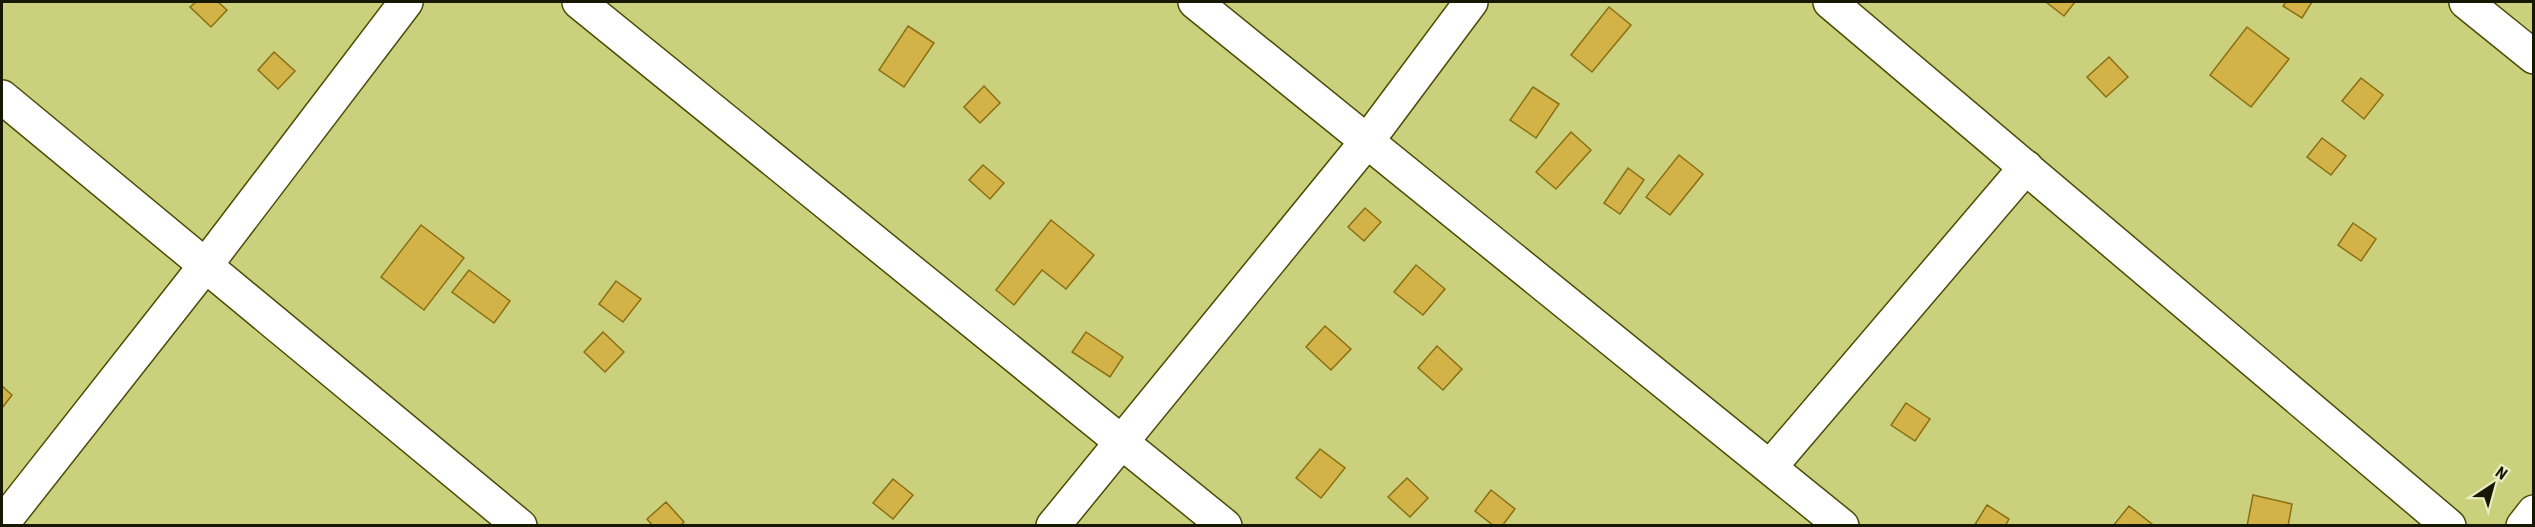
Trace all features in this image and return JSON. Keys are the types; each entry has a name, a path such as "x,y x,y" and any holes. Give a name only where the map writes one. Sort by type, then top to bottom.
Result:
{"street":[{"path":"2,524 205,266 406,2"},
{"path":"579,2 1225,525"},
{"path":"1195,2 1842,525"},
{"path":"1053,525 1368,140 1471,2"},
{"path":"1830,2 2449,525"},
{"path":"2466,2 2534,57"},
{"path":"2,97 520,525"},
{"path":"1770,467 2026,167"},
{"path":"2523,525 2534,512"}],"building":[{"path":"196,2 218,2 227,10 211,27 190,7"},
{"path":"2046,2 2075,2 2064,16"},
{"path":"2286,2 2312,2 2302,18 2283,6"},
{"path":"1609,7 1631,25 1592,72 1571,55"},
{"path":"908,26 934,43 904,87 879,70"},
{"path":"2247,27 2289,59 2251,107 2210,75"},
{"path":"274,52 295,71 278,89 258,70"},
{"path":"2109,57 2128,77 2106,97 2087,77"},
{"path":"2361,78 2383,95 2364,119 2342,101"},
{"path":"984,86 1000,103 980,123 964,107"},
{"path":"1533,87 1559,104 1536,138 1510,120"},
{"path":"1571,132 1591,150 1556,189 1536,172"},
{"path":"2322,138 2346,156 2331,175 2307,157"},
{"path":"1679,155 1703,174 1670,215 1646,197"},
{"path":"983,165 1004,183 990,199 969,180"},
{"path":"1628,168 1644,180 1620,214 1604,203"},
{"path":"1365,208 1381,222 1364,241 1348,227"},
{"path":"1051,220 1094,255 1066,289 1042,270 1014,305 996,290"},
{"path":"2353,223 2376,239 2361,261 2338,245"},
{"path":"421,225 464,258 424,310 381,277"},
{"path":"1416,265 1445,289 1423,315 1394,292"},
{"path":"469,270 510,301 494,323 452,292"},
{"path":"616,281 641,299 623,322 599,304"},
{"path":"1325,326 1351,349 1331,370 1306,347"},
{"path":"603,332 624,352 605,372 584,352"},
{"path":"1086,332 1123,357 1110,377 1072,352"},
{"path":"1437,346 1462,369 1443,390 1418,368"},
{"path":"2,386 12,395 2,408"},
{"path":"1906,403 1930,419 1915,441 1891,425"},
{"path":"1320,449 1345,468 1321,498 1296,478"},
{"path":"1407,478 1428,498 1410,517 1388,497"},
{"path":"893,479 913,495 893,519 873,503"},
{"path":"1491,490 1515,509 1502,526 1494,526 1475,511"},
{"path":"2253,495 2292,504 2288,526 2247,526"},
{"path":"666,502 684,522 680,526 653,526 647,519"},
{"path":"1987,505 2009,519 2005,526 1974,526"},
{"path":"2129,506 2152,524 2151,526 2113,526"}]}
